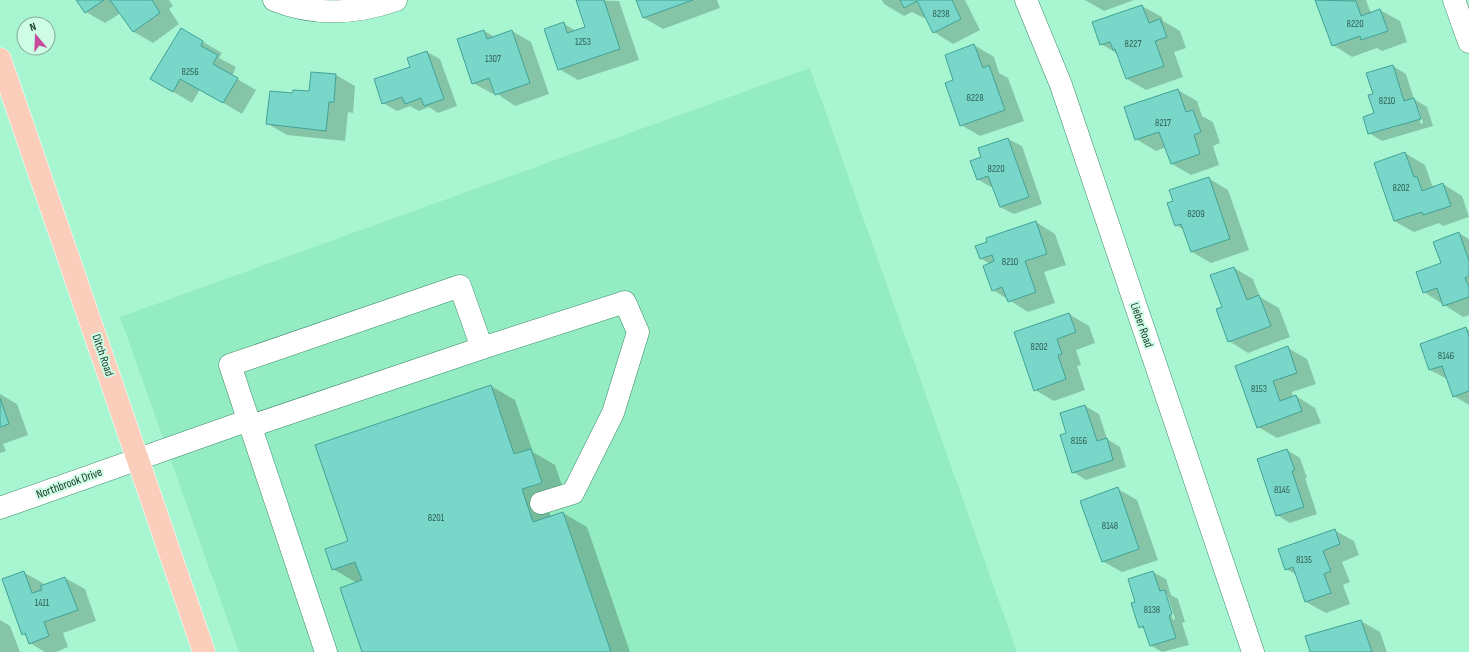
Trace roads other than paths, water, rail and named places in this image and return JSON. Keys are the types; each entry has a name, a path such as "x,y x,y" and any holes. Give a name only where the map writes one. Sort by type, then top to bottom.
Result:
{"main road":[{"name":"Ditch Road","path":"0,59 204,652"}],"street":[{"path":"274,0 301,8 324,12 345,12 372,7 396,0"},
{"name":"Lieber Road","path":"1026,0 1061,85 1253,652"},
{"path":"1454,0 1469,42"},
{"path":"326,652 230,365 460,286 482,348"},
{"name":"Northbrook Drive","path":"0,508 138,459 625,302 638,332 613,413 573,493 541,503"}]}
